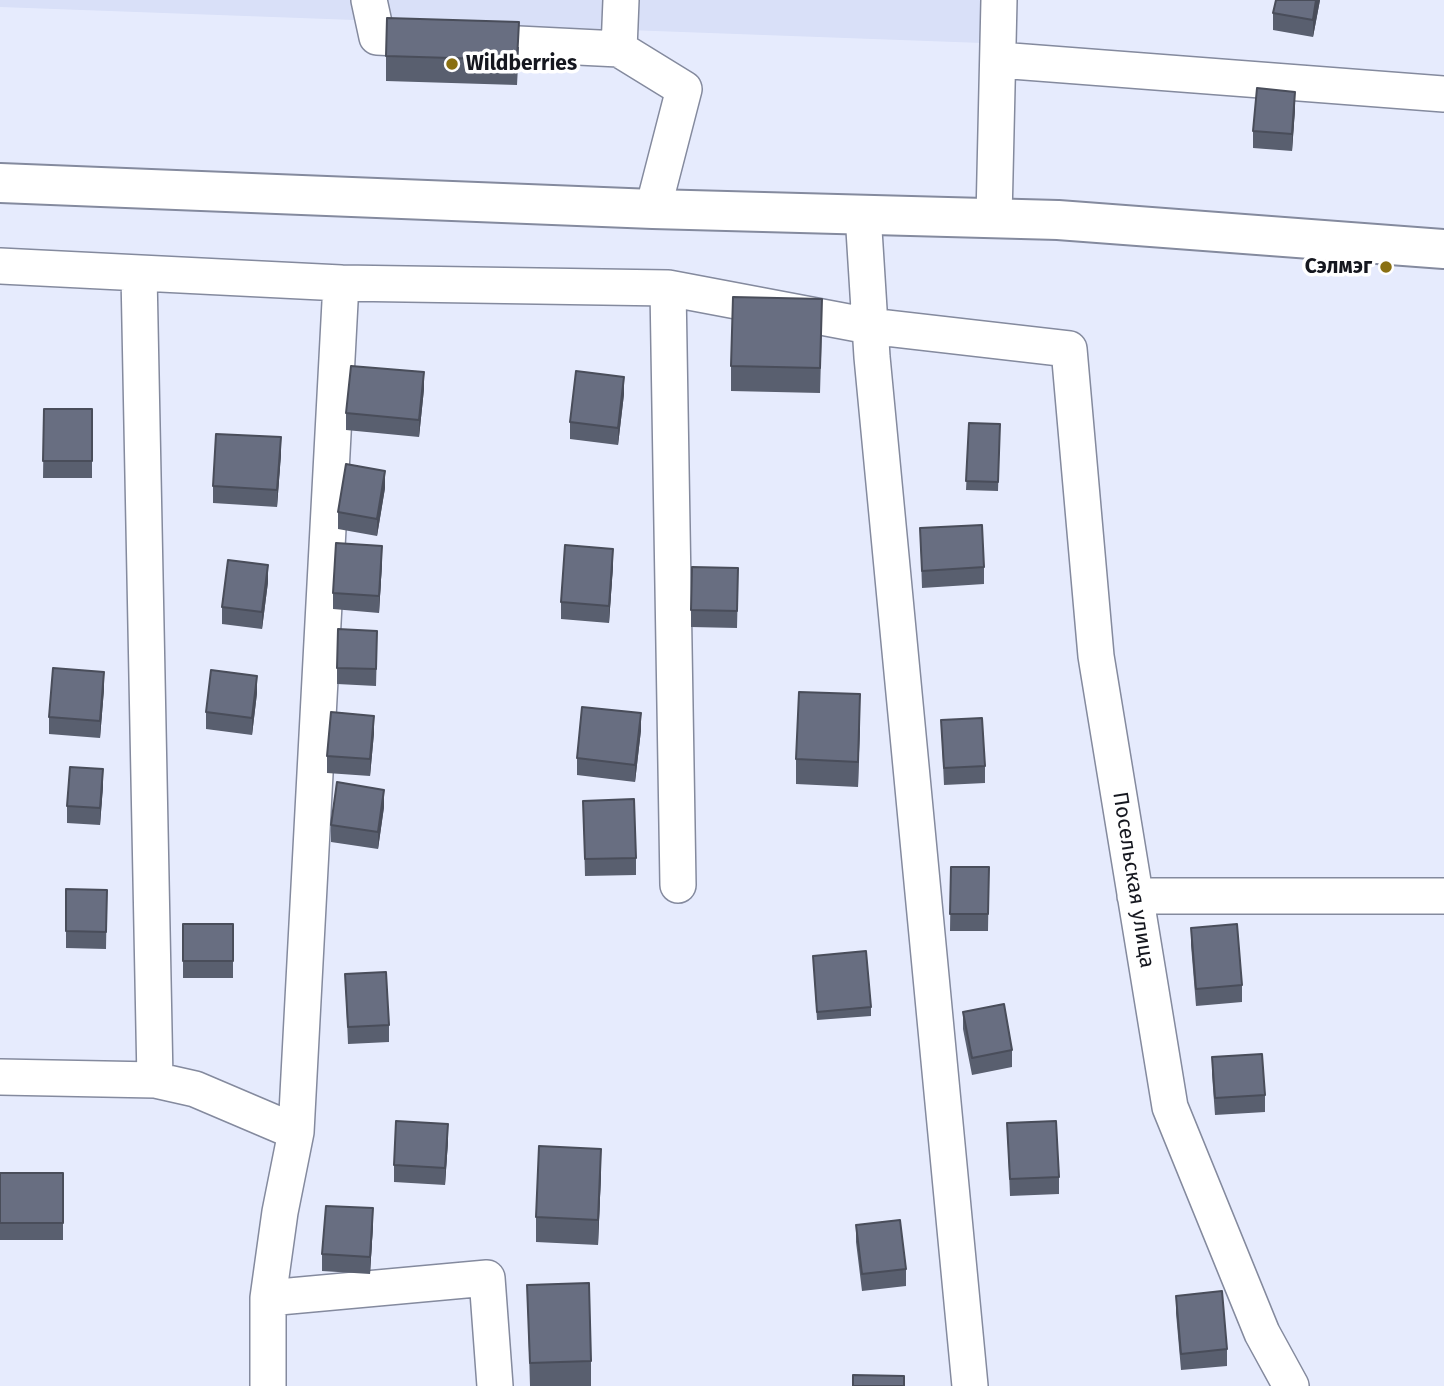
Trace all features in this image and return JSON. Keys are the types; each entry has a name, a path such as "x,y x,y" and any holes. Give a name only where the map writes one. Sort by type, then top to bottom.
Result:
{"main road":[{"path":"0,183 653,209 1058,220 1444,249"}],"street":[{"path":"369,0 377,37 619,49 684,89 653,209"},
{"path":"619,49 621,0"},
{"path":"994,218 999,0"},
{"path":"999,60 1444,94"},
{"path":"863,214 870,326 970,1386"},
{"path":"0,265 341,284 668,288 870,326"},
{"path":"139,274 155,1080"},
{"path":"268,1386 268,1298 280,1212 296,1132 341,284"},
{"path":"668,288 678,885"},
{"name":"Посельская улица","path":"870,326 1069,349 1096,656 1170,1107 1262,1333 1291,1386"},
{"path":"1135,897 1444,896"},
{"path":"0,1077 155,1080 195,1089 296,1132"},
{"path":"268,1298 487,1278 495,1386"}],"shaded area":[{"path":"0,0 982,0 982,43 0,7"}],"building":[{"path":"1276,0 1316,0 1313,20 1273,13"},
{"path":"387,18 519,22 517,60 386,56"},
{"path":"1257,88 1295,92 1292,134 1253,131"},
{"path":"733,297 822,299 820,368 731,366"},
{"path":"351,366 424,372 419,420 346,413"},
{"path":"576,371 624,377 618,428 570,422"},
{"path":"44,409 92,409 92,461 43,461"},
{"path":"969,423 1000,424 998,482 966,481"},
{"path":"216,434 281,437 277,490 213,486"},
{"path":"346,464 385,471 377,519 338,512"},
{"path":"982,525 984,567 922,571 920,528"},
{"path":"336,543 382,546 379,596 333,593"},
{"path":"565,545 613,549 609,606 561,602"},
{"path":"228,560 268,565 262,612 222,607"},
{"path":"692,567 738,568 737,611 691,610"},
{"path":"338,629 377,631 376,669 337,668"},
{"path":"53,668 104,672 100,721 49,717"},
{"path":"211,670 257,676 252,718 206,712"},
{"path":"799,692 860,694 858,762 796,759"},
{"path":"582,707 641,713 635,765 577,758"},
{"path":"331,712 374,716 370,759 327,756"},
{"path":"982,718 985,766 944,768 941,720"},
{"path":"70,767 103,769 100,808 67,806"},
{"path":"337,782 384,790 378,832 331,825"},
{"path":"634,799 636,858 585,859 583,801"},
{"path":"951,867 989,867 988,914 950,914"},
{"path":"66,889 107,890 106,932 66,931"},
{"path":"183,924 233,924 233,961 183,961"},
{"path":"1237,924 1242,985 1196,989 1191,928"},
{"path":"866,951 871,1007 817,1012 813,956"},
{"path":"386,972 389,1025 348,1027 345,974"},
{"path":"1004,1004 1012,1050 972,1058 963,1012"},
{"path":"1262,1054 1265,1095 1215,1098 1212,1057"},
{"path":"396,1121 448,1124 445,1168 394,1165"},
{"path":"1056,1121 1059,1177 1010,1179 1007,1123"},
{"path":"539,1146 601,1149 598,1220 536,1217"},
{"path":"0,1173 63,1173 63,1223 0,1223"},
{"path":"326,1206 373,1208 370,1257 322,1254"},
{"path":"900,1220 906,1269 862,1274 856,1225"},
{"path":"589,1283 591,1361 530,1363 527,1285"},
{"path":"1222,1291 1227,1349 1181,1354 1176,1296"},
{"path":"853,1375 904,1376 904,1386 853,1386"}],"place":[{"name":"Wildberries","path":"452,64"},
{"name":"Сэлмэг","path":"1386,267"}]}
